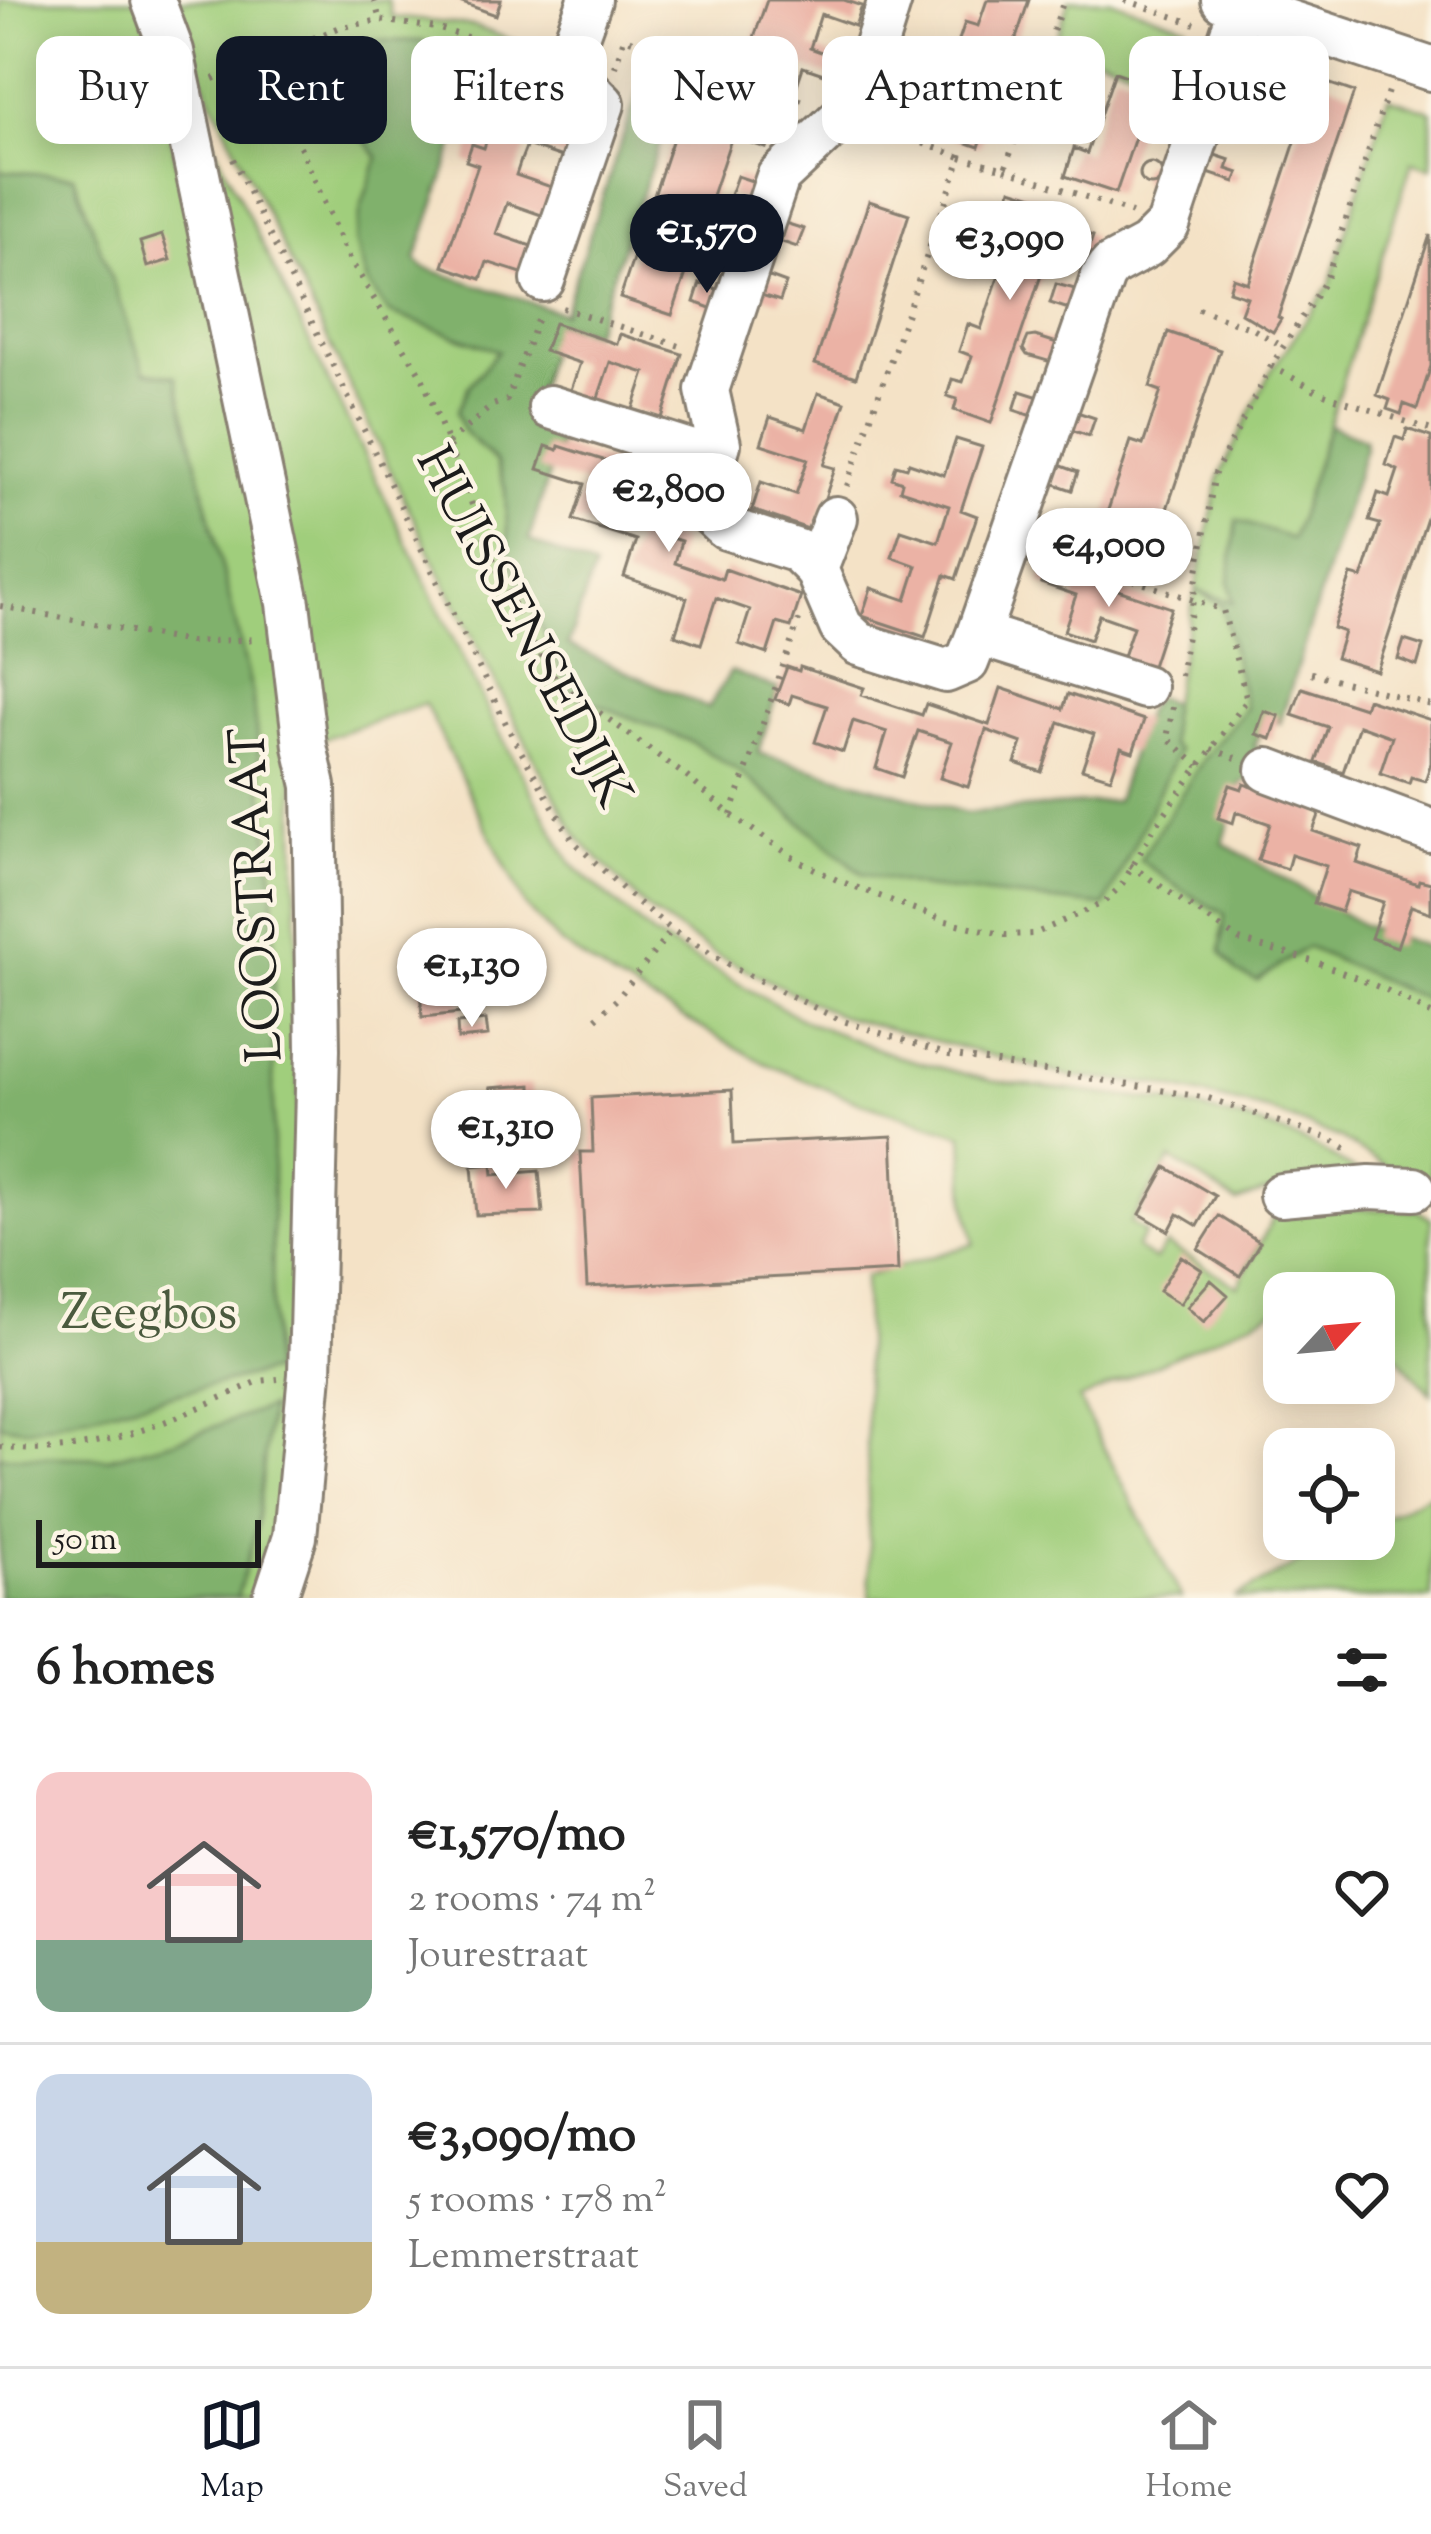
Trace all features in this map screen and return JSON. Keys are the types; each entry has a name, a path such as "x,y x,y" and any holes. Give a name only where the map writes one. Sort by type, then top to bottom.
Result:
{"street":[{"name":"LOOSTRAAT","path":"153,0 172,51 292,638 314,786 318,1049 310,1374 295,1537 274,1598"},
{"path":"577,36 590,0"},
{"path":"879,36 890,0"},
{"path":"822,136 778,177 707,390 719,444 704,493 712,515 726,528 798,551 816,569 841,627 859,644 946,670 967,662 1102,276 1168,226 1232,3 1414,64"},
{"path":"543,291 590,144"},
{"path":"550,406 715,459"},
{"path":"816,569 836,518"},
{"path":"978,634 1166,690"},
{"path":"1268,770 1430,825"},
{"path":"1281,1195 1370,1187 1414,1189"}],"path":[{"path":"374,0 380,20"},
{"path":"1005,169 1064,0"},
{"path":"318,36 380,20 463,36"},
{"path":"607,91 624,38 822,108"},
{"path":"1199,766 1167,738 1166,690 1193,598 1214,472 1271,366 1326,280 1414,64"},
{"path":"206,82 216,78"},
{"path":"299,144 346,253 422,376 472,510 529,637 559,683 797,860 946,921 1006,935 1034,934 1103,903 1121,886 1130,865 1247,700 1223,610 1008,538"},
{"path":"925,144 1168,226"},
{"path":"836,518 962,157"},
{"name":"HUISSENSEDIJK","path":"233,159 512,736 573,842 672,930 736,969 840,1020 949,1055 1208,1098 1333,1140 1414,1189"},
{"path":"448,443 494,405 507,400 543,291 718,358"},
{"path":"1198,309 1283,346"},
{"path":"1271,366 1321,394 1431,430"},
{"path":"731,815 816,569"},
{"path":"0,606 189,642 292,638"},
{"path":"1311,673 1431,705"},
{"path":"1130,865 1239,940 1319,963 1431,1014"},
{"path":"596,1018 672,930"},
{"path":"0,1448 85,1444 138,1434 260,1381 310,1374"}],"green space":[{"name":"Zeegbos","path":"0,0 140,0 148,36 36,36 36,144 172,144 271,581 294,747 303,1359 270,1598 0,1598 0,226 252,692 235,626 74,176 0,171"},
{"path":"164,0 388,0 392,17 473,26 500,36 411,36 411,47 387,62 387,36 216,36 216,108 192,58 192,36 181,36"},
{"path":"1069,0 1110,0 1187,26 1184,36 1129,36 1129,67 1105,59 1105,36 1057,36"},
{"path":"387,41 411,41 411,144 455,144 416,259 422,267 563,313 631,113 631,144 659,144 593,332 557,323 534,400 532,422 561,434 529,540 594,569 568,645 708,708 731,671 778,689 758,753 966,813 1116,801 1146,709 1156,697 1171,704 1170,744 1178,751 1105,906 925,888 863,874 743,774 692,742 572,694 509,560 505,488 497,463 463,430 457,412 468,387 498,351 388,312 367,282 355,241 378,157 367,144 387,144"},
{"path":"1388,97 1431,111 1431,168 1412,162 1292,540 1234,603 1205,594 1222,604 1246,708 1193,780 1211,908 1226,914 1221,937 1257,980 1306,947 1431,1002 1431,1193 1339,1138 1271,1111 1157,1084 1074,1077 840,1016 715,954 650,912 578,838 436,565 233,144 368,144 378,158 361,208 388,312 499,351 468,387 463,430 496,463 505,488 509,560 572,693 692,742 743,774 863,874 1104,906 1170,744 1171,704 1220,475 1269,374 1330,284"},
{"path":"201,118 491,717 572,865 652,935 807,1022 896,1056 991,1081 1169,1102 1256,1123 1308,1143 1385,1188 1264,1192 1237,1202 1171,1159 1130,1223 1145,1233 1136,1248 1155,1260 1166,1244 1238,1286 1279,1207 1417,1210 1431,1219 1431,1394 1395,1354 1395,1272 1263,1272 1263,1316 1079,1400 1182,1598 870,1598 864,1277 974,1244 966,1203 963,1135 856,1101 764,1063 614,979 560,943 525,906 425,704 322,739"},
{"name":"Zeegbos","path":"0,171 74,176 145,371 176,376 252,692 274,890 272,1371 29,1429 0,1425"},
{"path":"1329,425 1364,439 1365,448 1280,723 1267,717 1254,746 1271,754 1256,776 1241,783 1223,843 1362,925 1431,948 1431,1002 1307,947 1257,981 1237,972 1221,952 1225,914 1140,860 1203,760 1246,708 1222,605 1195,590 1233,602 1229,581 1237,520 1292,539"},
{"path":"270,1407 257,1526 237,1598 0,1598 0,1456 108,1458 174,1441"},
{"path":"1431,1493 1431,1598 1234,1598 1305,1560 1395,1560 1395,1512"}],"building":[{"path":"454,0 501,0 496,15"},
{"path":"767,0 844,0 862,6 855,26 821,14 810,48 822,52 822,74 803,67 798,82 798,36 754,36"},
{"path":"987,0 1029,0 1017,36 960,36 965,22 978,26"},
{"path":"1115,72 1129,77 1129,144 1133,144 1116,193 1065,176 1074,148 1087,153 1090,144 1105,144 1105,101"},
{"path":"1329,83 1354,92 1273,332 1241,313 1247,297 1229,291 1233,278 1248,283 1294,144 1329,144"},
{"path":"472,144 484,148 485,144 577,144 571,160 527,145 521,160 516,175 560,190 550,218 507,203 496,234 540,249 531,276 487,262 481,279 443,266 478,165 466,161"},
{"path":"671,144 729,144 672,315 620,298"},
{"path":"1212,154 1230,160 1227,169 1239,173 1235,182 1205,172"},
{"path":"1151,163 1162,174 1151,185 1140,174"},
{"path":"737,176 755,182 750,201 730,195"},
{"path":"1011,189 1065,206 1058,224 1093,236 1086,256 1069,249 1072,240 1055,234 991,423 954,410 957,399 947,396 952,379 963,382 972,356 959,351 968,324 981,329 1017,221 1003,217"},
{"path":"869,201 909,214 856,377 815,364"},
{"path":"785,223 804,229 797,247 779,241"},
{"path":"718,230 738,236 731,255 711,249"},
{"path":"162,235 170,260 147,267 140,242"},
{"path":"1430,235 1431,366 1417,409 1404,404 1401,414 1387,409 1390,400 1377,395"},
{"path":"767,276 786,283 780,301 761,295"},
{"path":"700,283 719,290 713,309 694,302"},
{"path":"1056,284 1075,289 1069,309 1050,303"},
{"path":"554,323 617,344 620,334 682,354 662,418 633,409 645,373 610,362 595,407 568,399 580,363 544,351"},
{"path":"1168,332 1220,350 1148,566 1107,552 1116,526 1104,522 1131,441 1143,445 1161,391 1150,387"},
{"path":"1028,337 1057,343 1051,362 1027,355 1023,349"},
{"path":"1020,391 1039,397 1032,416 1014,410"},
{"path":"818,393 845,402 824,465 835,468 814,531 752,510 761,482 796,494 808,459 761,444 770,417 806,429"},
{"path":"1077,412 1095,418 1089,436 1071,430"},
{"path":"1407,429 1431,437 1431,506 1377,671 1336,658 1344,632 1333,628 1351,575 1362,578 1380,524 1369,521 1378,493 1389,497 1398,470 1386,465 1395,437 1404,440"},
{"path":"956,439 982,447 961,510 977,516 956,579 945,575 925,637 862,616 871,588 906,600 917,566 892,557 901,530 938,542 949,506 900,490 902,482 892,478 896,465 907,468 909,463 944,475"},
{"path":"546,446 622,466 618,480 632,484 624,508 673,524 668,537 681,541 675,563 722,579 725,569 801,596 791,627 777,623 767,654 739,644 750,610 716,598 701,644 675,635 687,598 624,577 636,540 573,520 585,484 538,469"},
{"path":"1059,465 1078,472 1072,490 1052,483"},
{"path":"1041,519 1060,526 1052,548 1033,541"},
{"path":"1050,557 1112,577 1109,587 1171,608 1150,672 1121,662 1133,627 1099,615 1090,640 1064,631 1076,595 1041,583"},
{"path":"1404,640 1423,646 1417,666 1398,659"},
{"path":"787,667 864,688 861,695 922,715 926,704 989,725 1001,688 1063,709 1068,694 1144,720 1133,752 1121,748 1111,778 1082,769 1094,734 1059,722 1042,772 1015,763 1022,743 986,730 968,787 940,778 952,742 918,731 902,777 876,768 887,732 853,721 843,752 815,742 827,706 792,695 789,704 775,699"},
{"path":"1302,688 1364,708 1367,699 1431,720 1431,763 1425,781 1411,777 1409,783 1380,773 1392,737 1359,725 1343,772 1316,762 1328,727 1292,715"},
{"path":"1264,711 1279,716 1271,739 1256,734"},
{"path":"1244,784 1321,810 1313,831 1362,848 1357,863 1418,884 1419,880 1431,883 1431,913 1411,906 1397,947 1371,938 1383,902 1348,891 1341,912 1314,903 1326,866 1291,855 1287,869 1258,860 1270,824 1236,812 1233,823 1218,818 1230,785 1242,789"},
{"path":"458,971 462,1013 422,1017 419,975"},
{"path":"486,1020 488,1036 458,1039 457,1023"},
{"path":"531,1085 532,1142 494,1145 490,1088"},
{"path":"732,1090 734,1144 892,1136 898,1271 587,1287 580,1152 593,1152 591,1098"},
{"path":"492,1164 493,1175 539,1171 543,1213 476,1215 472,1166"},
{"path":"1166,1167 1215,1196 1198,1226 1178,1214 1169,1231 1140,1214"},
{"path":"1219,1216 1260,1242 1240,1276 1198,1249"},
{"path":"1181,1256 1202,1270 1180,1304 1159,1291"},
{"path":"1211,1280 1228,1295 1204,1322 1187,1307"}]}
